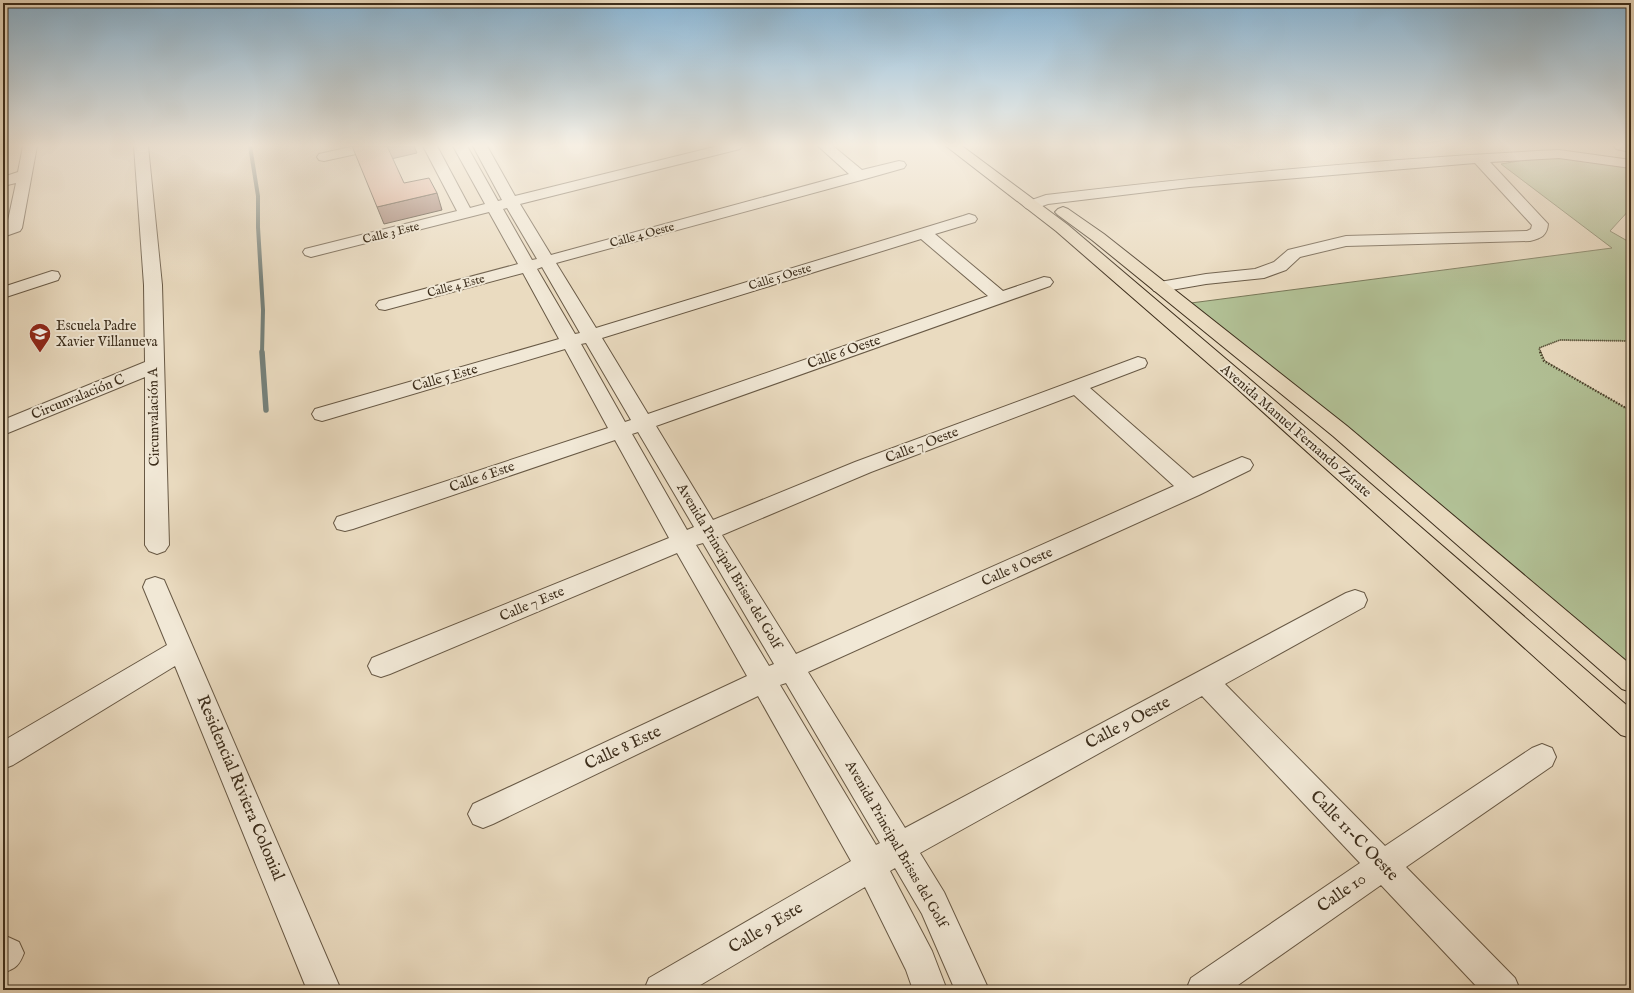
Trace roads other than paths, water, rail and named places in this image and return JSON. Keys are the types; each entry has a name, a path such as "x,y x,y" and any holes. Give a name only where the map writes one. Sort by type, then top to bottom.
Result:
{"main road":[{"name":"Avenida Manuel Fernando Zárate","path":"1022,192 1098,237 1340,431 1631,681"},
{"name":"Avenida Manuel Fernando Zárate","path":"1026,192 1062,228 1238,380 1631,726"}],"street":[{"path":"3,232 14,228 22,192"},
{"name":"Circunvalación A","path":"145,192 153,285 153,366 157,545"},
{"path":"454,192 466,214"},
{"name":"Avenida Principal Brisas del Golf","path":"497,192 537,264 592,335 790,668 900,847 933,903 972,990"},
{"name":"Calle 3 Este","path":"311,252 549,192"},
{"name":"Calle 4 Oeste","path":"537,264 800,192"},
{"path":"1038,203 1118,192"},
{"path":"1160,287 1206,279 1258,274 1280,266 1294,253 1346,241 1530,236 1539,232 1540,224 1511,192"},
{"name":"Calle 5 Oeste","path":"569,342 969,219"},
{"path":"924,233 1000,297"},
{"name":"Avenida Principal Brisas del Golf","path":"537,264 569,342 762,682 871,866 920,963 930,990"},
{"name":"Calle 4 Este","path":"384,305 537,264"},
{"path":"3,293 52,276"},
{"name":"Calle 6 Oeste","path":"620,431 1044,282"},
{"name":"Calle 5 Este","path":"322,414 569,342"},
{"name":"Calle 7 Oeste","path":"682,541 863,467 1138,363"},
{"name":"Circunvalación C","path":"3,428 153,366"},
{"path":"1076,386 1191,489"},
{"name":"Calle 6 Este","path":"345,523 620,431"},
{"name":"Calle 8 Oeste","path":"762,682 790,668 1242,465"},
{"name":"Calle 7 Este","path":"381,666 682,541"},
{"name":"Residencial Riviera Colonial","path":"155,586 324,990"},
{"name":"Calle 9 Oeste","path":"871,866 900,847 1355,600"},
{"path":"3,756 182,650"},
{"name":"Calle 11-C Oeste","path":"1205,681 1503,990"},
{"name":"Calle 8 Este","path":"483,814 762,682"},
{"name":"Calle 10","path":"1203,990 1382,865 1542,757"},
{"name":"Calle 9 Este","path":"662,990 871,866"}],"waterway":[{"path":"257,192 263,310 262,352"},
{"path":"262,352 266,410"}],"place":[{"name":"Escuela Padre Xavier Villanueva","path":"40,354"}]}
